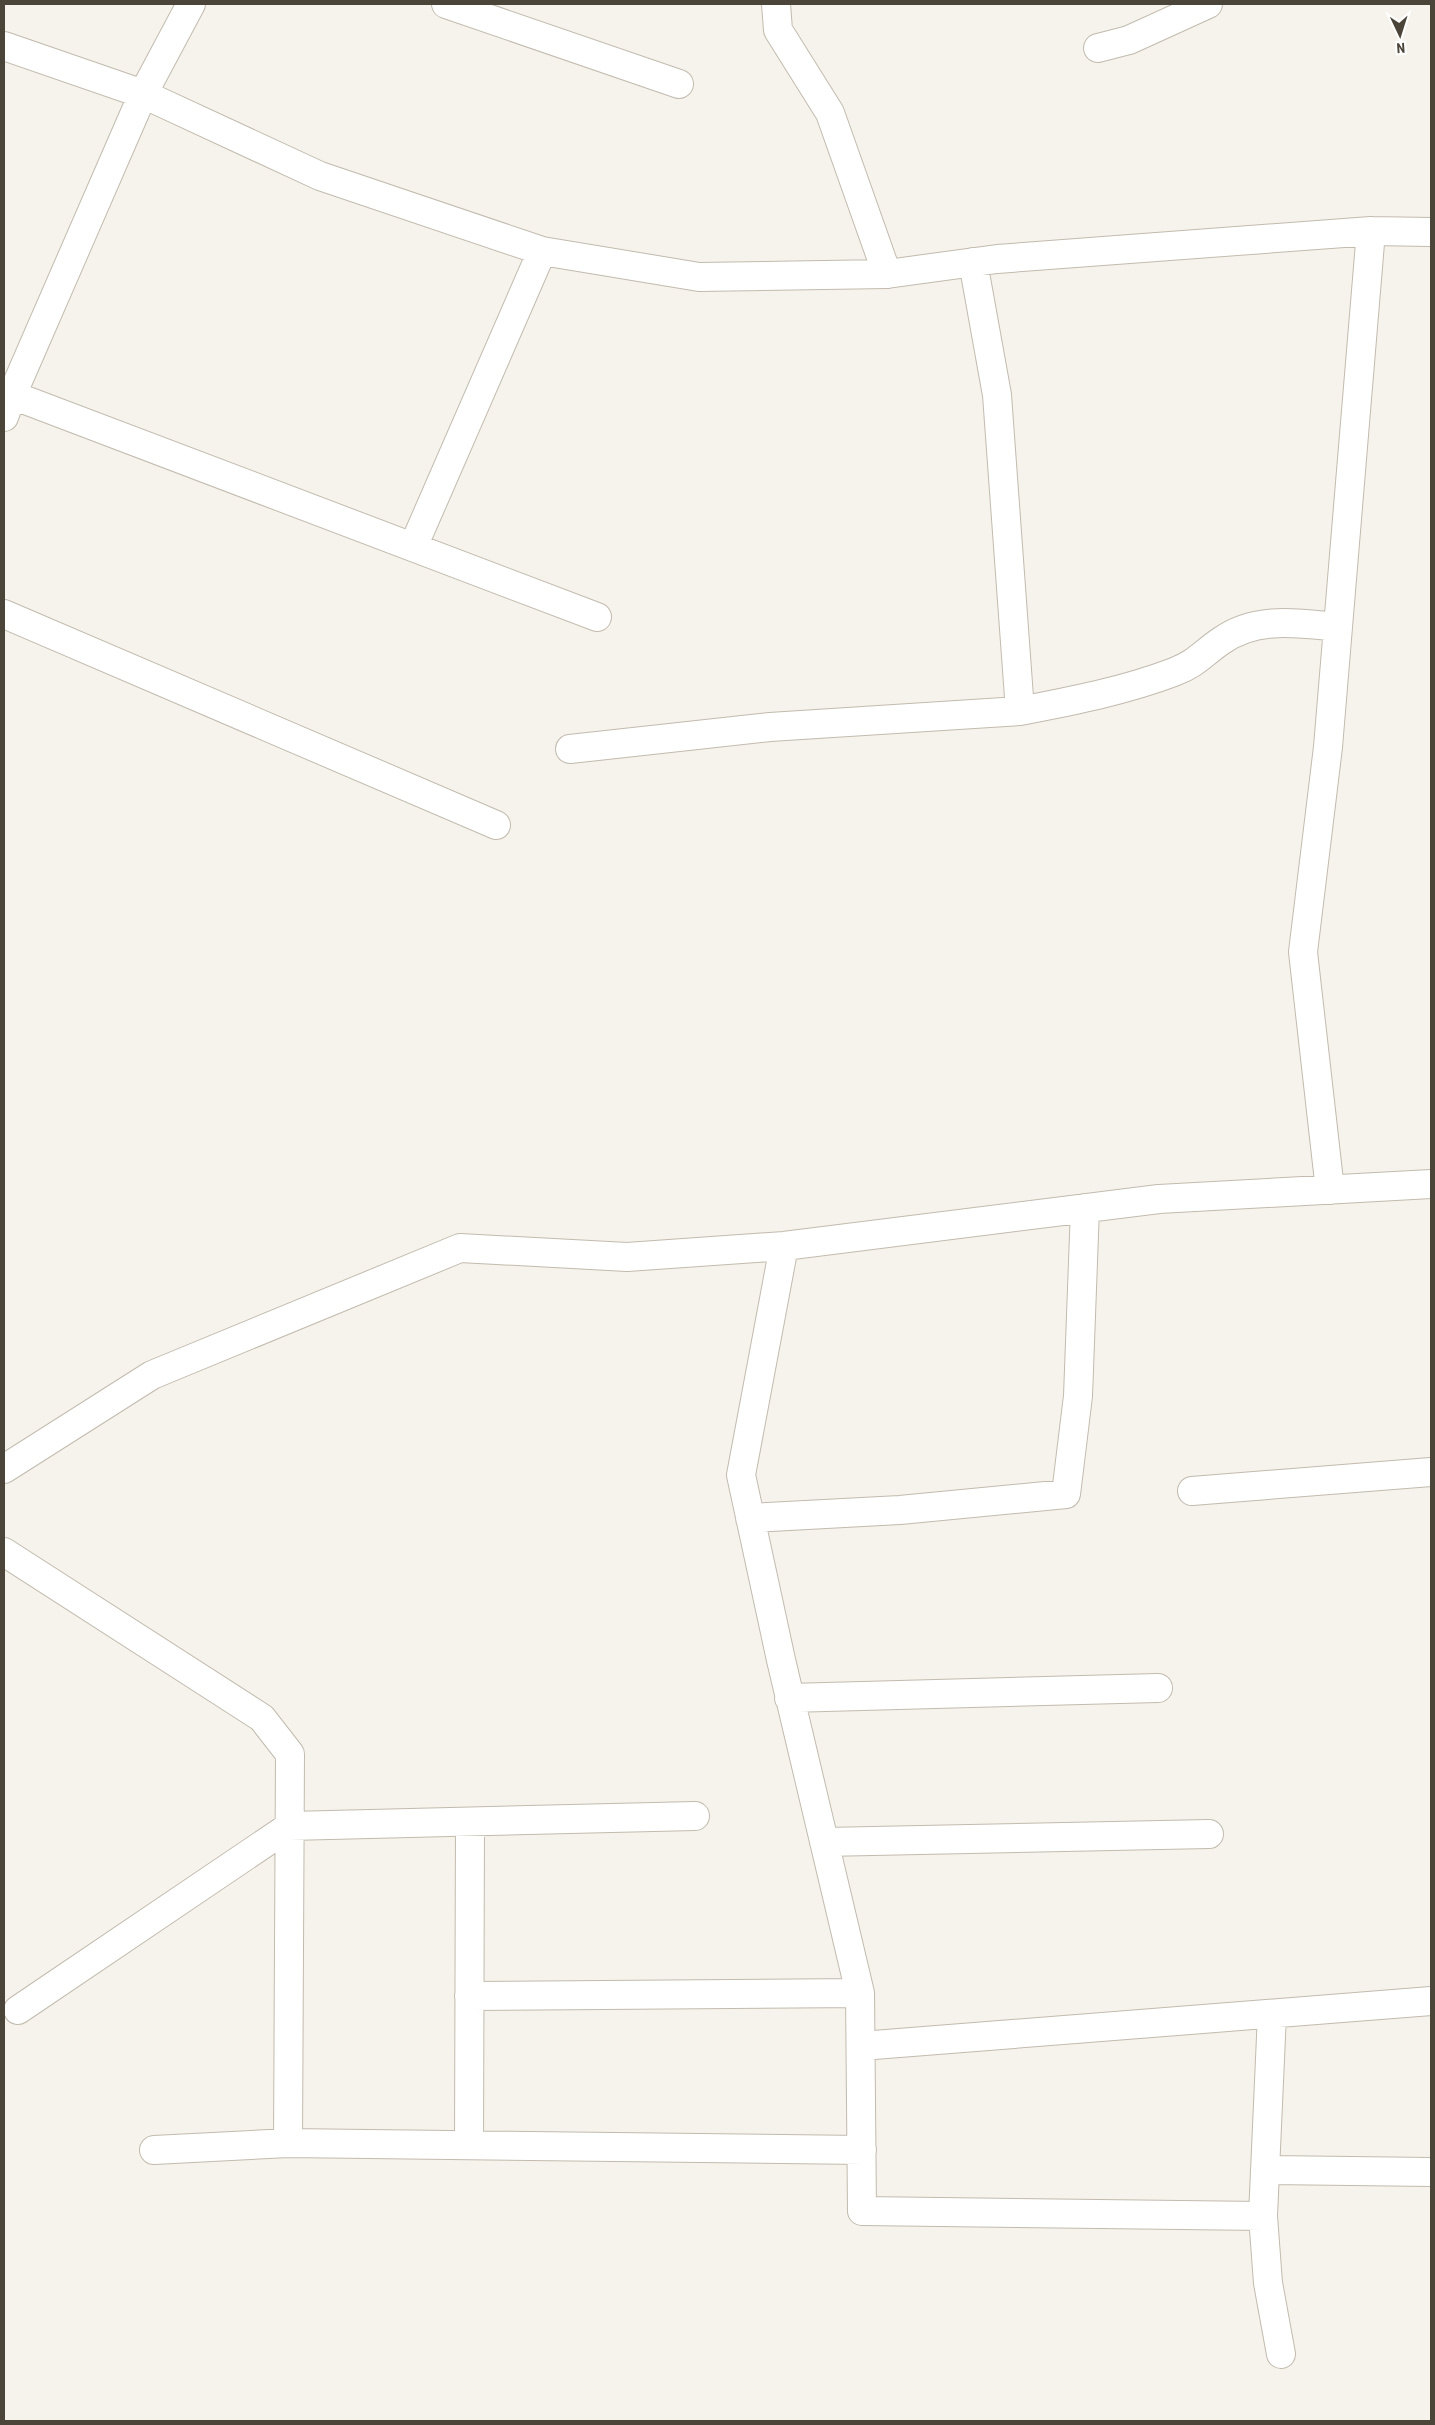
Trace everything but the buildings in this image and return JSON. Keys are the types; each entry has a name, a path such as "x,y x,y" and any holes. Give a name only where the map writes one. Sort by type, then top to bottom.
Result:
{"street":[{"path":"191,4 143,94 6,401 413,547 597,617"},
{"path":"446,4 679,84"},
{"path":"776,4 778,30 830,113 887,274"},
{"path":"1098,48 1129,40 1208,4"},
{"path":"4,46 143,94 320,176 542,251 699,277 887,274 973,262 1371,231 1431,232"},
{"path":"1330,1190 1303,952 1328,747 1371,231"},
{"path":"413,547 542,251"},
{"path":"973,262 998,395 1020,711"},
{"path":"4,614 496,825"},
{"path":"570,749 770,728 1020,711 1082,699 1155,679 1192,665 1221,641 1250,626 1282,622 1338,627"},
{"path":"4,1469 152,1376 460,1248 627,1257 784,1246 1158,1200 1431,1184"},
{"path":"750,1518 900,1510 1066,1494 1078,1396 1085,1208"},
{"path":"784,1246 741,1475 790,1698 860,1993 862,2211 1263,2216"},
{"path":"1192,1491 1431,1472"},
{"path":"4,1552 262,1718 290,1754 288,2143"},
{"path":"790,1698 1158,1688"},
{"path":"18,2010 290,1826 695,1816"},
{"path":"469,2145 470,1822"},
{"path":"824,1842 1209,1834"},
{"path":"469,1996 860,1993"},
{"path":"861,2046 1431,2001"},
{"path":"1272,2014 1263,2216 1268,2283 1281,2354"},
{"path":"154,2150 288,2143 862,2150"},
{"path":"1265,2170 1431,2172"}]}
